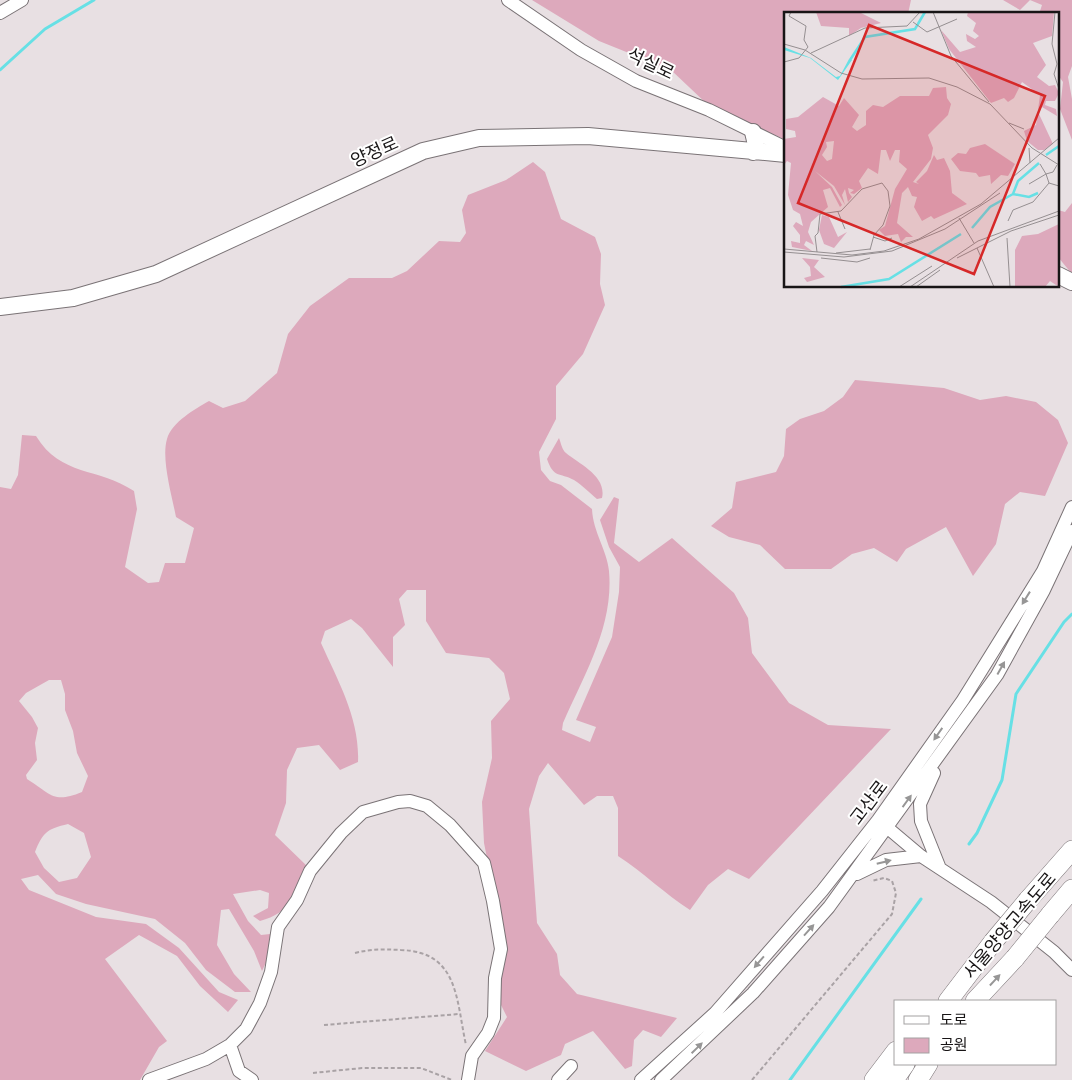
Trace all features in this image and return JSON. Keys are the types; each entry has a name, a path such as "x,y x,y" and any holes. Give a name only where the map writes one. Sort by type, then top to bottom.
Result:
{"highway":[{"name":"서울양양고속도로","path":"949,1000 993,942 1072,850"},
{"name":"서울양양고속도로","path":"976,1000 1015,958 1072,889"},
{"path":"942,1000 964,978"},
{"path":"874,1080 894,1054"},
{"path":"894,1080 904,1065"},
{"path":"918,1080 927,1065"}],"main road":[{"path":"753,132 756,145 753,152"},
{"name":"양정로","path":"0,307 73,298 156,274 423,151 479,138 588,136 784,154"},
{"path":"1060,276 1072,282"}],"street":[{"path":"0,14 22,0"},
{"name":"석실로","path":"508,0 581,50 636,81 709,110 784,147"},
{"name":"고산로","path":"661,1080 752,994 854,876 883,824 1043,571 1072,507"},
{"name":"고산로","path":"641,1080 715,1013 883,824 945,748 997,674 1044,590 1072,531"},
{"path":"939,866 921,822 920,804 945,748"},
{"path":"149,1080 206,1059 230,1045 246,1029 260,1003 271,972 278,927 297,900 310,871 354,819 363,812 398,802 410,801 427,806 450,825 484,863 501,949 495,978 494,1018 488,1033 472,1056 468,1080"},
{"path":"883,824 921,856 939,866 991,902 1054,952 1072,970"},
{"path":"854,876 886,860 921,856"},
{"path":"230,1045 239,1071 252,1080"},
{"path":"558,1080 571,1066"}],"path":[{"path":"752,1080 892,914 896,894 892,881 884,878 866,882 854,876"},
{"path":"355,953 372,948 409,950 433,957 444,966 451,978 467,1049 472,1056"},
{"path":"324,1025 459,1014"},
{"path":"313,1073 362,1068 421,1068 452,1080"}],"green space":[{"path":"532,0 911,0 908,12 784,12 784,139 708,105 671,70 599,41"},
{"path":"1003,0 1030,0 1020,10"},
{"path":"1030,0 1072,0 1072,66 1068,77 1072,99 1072,140 1060,109 1063,82 1060,78 1060,12 1040,12 1042,5"},
{"path":"533,162 545,172 561,219 595,237 601,254 600,284 605,305 583,354 556,386 556,419 539,452 541,470 550,481 561,485 592,509 609,571 607,611 602,631 596,650 563,723 562,730 590,742 596,727 576,720 612,637 619,592 620,567 609,547 600,520 614,497 619,499 614,543 639,562 672,538 734,593 748,618 752,653 789,703 828,725 891,729 749,879 728,869 708,885 690,910 618,856 618,808 613,796 597,796 584,805 548,763 539,776 529,809 537,923 557,954 560,975 577,994 677,1018 661,1037 643,1030 634,1040 632,1066 625,1069 593,1031 565,1044 561,1055 526,1071 485,1051 507,1017 499,1001 505,948 484,843 482,802 492,758 491,721 510,699 504,673 489,658 446,653 426,621 426,590 407,590 399,599 405,625 393,637 393,667 362,628 351,619 325,631 321,643 352,715 358,746 358,762 340,770 319,745 297,748 287,770 286,803 275,835 307,866 299,885 291,901 279,913 260,921 253,916 268,908 269,893 260,890 233,894 248,921 261,935 270,934 271,952 262,971 254,951 229,909 221,910 217,945 234,974 251,992 235,992 206,970 185,943 155,919 86,904 56,894 38,875 21,879 29,890 96,917 146,924 179,948 219,992 238,1000 228,1012 200,986 177,956 139,935 105,959 167,1041 159,1047 140,1080 0,1080 0,487 11,489 18,475 22,435 36,436 57,459 69,465 120,483 134,491 137,509 125,567 148,583 159,582 165,563 185,563 194,528 176,517 170,488 165,457 167,439 174,427 197,408 209,401 223,408 245,401 277,373 288,334 310,306 349,278 392,278 407,271 439,241 460,242 466,233 462,210 468,195 506,180","holes":["49,680 61,680 65,694 65,710 73,731 77,753 88,776 82,792 72,796 53,796 27,779 26,775 37,760 35,743 38,728 19,701 26,693","68,824 84,833 91,857 77,878 59,882 44,868 35,852 47,832"]},
{"path":"1072,203 1072,274 1060,259 1060,211 1065,212"},
{"path":"855,380 944,388 980,400 1006,396 1036,402 1058,420 1068,443 1045,496 1020,492 1005,504 996,544 973,576 946,527 906,549 897,562 874,548 852,554 831,569 785,569 760,545 729,537 711,526 732,508 736,482 776,472 784,456 786,429 800,419 824,411 843,397"},
{"path":"559,438 565,452 591,471 596,477 602,490 602,498 597,499 574,480 557,474 552,470 547,459"}],"waterway":[{"path":"0,70 45,29 94,0"},
{"path":"969,844 977,833 1002,780 1016,694 1064,622 1072,614"},
{"path":"790,1080 921,899"}]}
